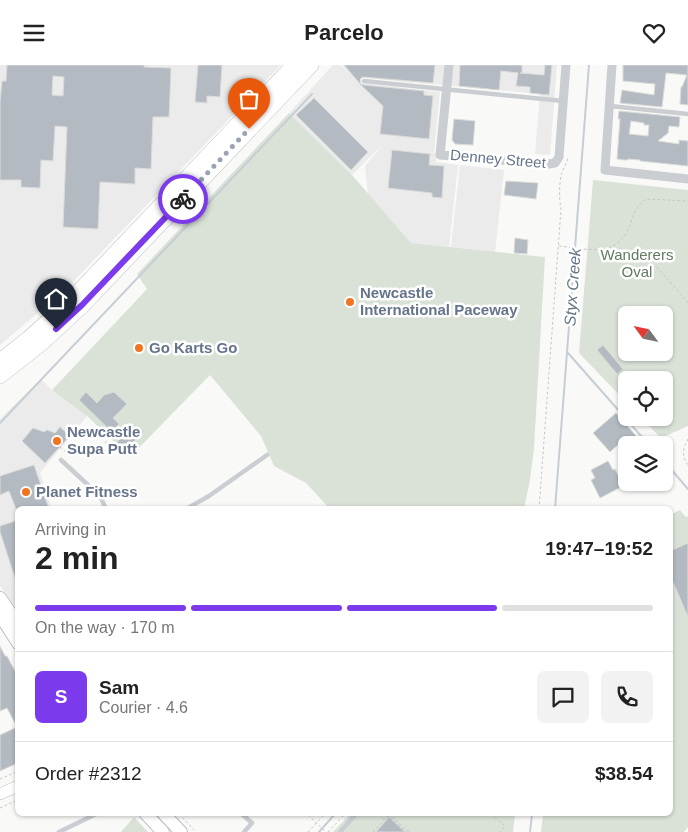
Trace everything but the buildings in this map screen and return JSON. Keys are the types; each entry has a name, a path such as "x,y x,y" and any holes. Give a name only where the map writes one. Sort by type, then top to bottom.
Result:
{"highway":[{"path":"0,376 43,342 82,305 126,251 294,65"},
{"path":"0,361 28,339 126,251 311,65"}],"main road":[{"path":"0,598 15,620"},
{"path":"0,615 15,638"},
{"path":"148,816 163,832"},
{"path":"166,816 181,832"}],"street":[{"path":"447,90 450,65"},
{"path":"563,101 566,65"},
{"path":"612,65 605,170 688,179"},
{"name":"Denney Street","path":"447,90 440,155 531,163 555,163 559,157 563,101"},
{"path":"0,794 15,787"}],"lane":[{"path":"364,81 563,101"},
{"path":"610,106 688,114"},
{"path":"191,506 209,496 267,455"},
{"path":"61,460 100,496 105,506"},
{"path":"59,832 92,816"},
{"path":"244,816 252,823 244,832"},
{"path":"340,832 354,816"}],"path":[{"path":"558,246 608,249 621,241 627,232 635,211 646,199 688,201"},
{"path":"539,506 562,209 560,201"},
{"path":"657,267 688,303"},
{"path":"105,443 117,430 115,429"},
{"path":"688,439 683,450 688,465"},
{"path":"60,447 67,453"},
{"path":"0,779 15,772"},
{"path":"0,808 15,801"},
{"path":"181,816 196,832"},
{"path":"309,816 327,832 343,816"},
{"path":"308,832 323,816"},
{"path":"381,816 384,820"},
{"path":"373,832 387,816"},
{"path":"389,816 408,832"},
{"path":"390,816 408,832"},
{"path":"493,816 505,826 500,832"}],"shaded area":[{"path":"0,65 281,65 67,288 0,345"},
{"path":"333,65 340,65 349,73 342,65 557,65 550,155 535,154 540,94 354,77 360,83 440,92 434,153 437,154 436,162 458,165 449,247 411,243 368,194 365,166 381,147 352,175 289,113"},
{"path":"460,165 504,170 495,252 451,247"},
{"path":"41,379 52,390 87,416 40,473 51,506 15,506 15,606 0,586 0,419"}],"green space":[{"name":"Newcastle International Paceway","path":"289,113 352,175 411,243 545,257 534,448 525,506 327,506 306,483 274,466 261,436 210,375 130,457 87,416 52,390 147,289 137,274"},
{"name":"Wanderers Oval","path":"593,180 688,190 688,426 666,436 659,436 649,426 673,426 673,371 618,371 618,394 579,353"},
{"path":"680,510 686,517 688,516 688,827 684,832 541,832 543,816 673,816 673,514"},
{"path":"348,816 515,816 513,832 333,832"},
{"path":"134,817 148,832 121,832"}],"waterway":[{"name":"Styx Creek","path":"555,506 589,65"},
{"path":"0,423 312,94"},
{"path":"568,353 641,436"},
{"path":"673,472 688,489"},
{"path":"319,832 333,816"},
{"name":"Styx Creek","path":"530,832 532,816"}],"way so far":[{"path":"183,199 249,129"}],"place":[{"name":"Newcastle International Paceway","path":"350,302"},
{"name":"Go Karts Go","path":"139,348"},
{"name":"Newcastle Supa Putt","path":"57,441"},
{"name":"Planet Fitness","path":"26,492"}],"route":[{"path":"56,329 82,305 183,199"}]}
